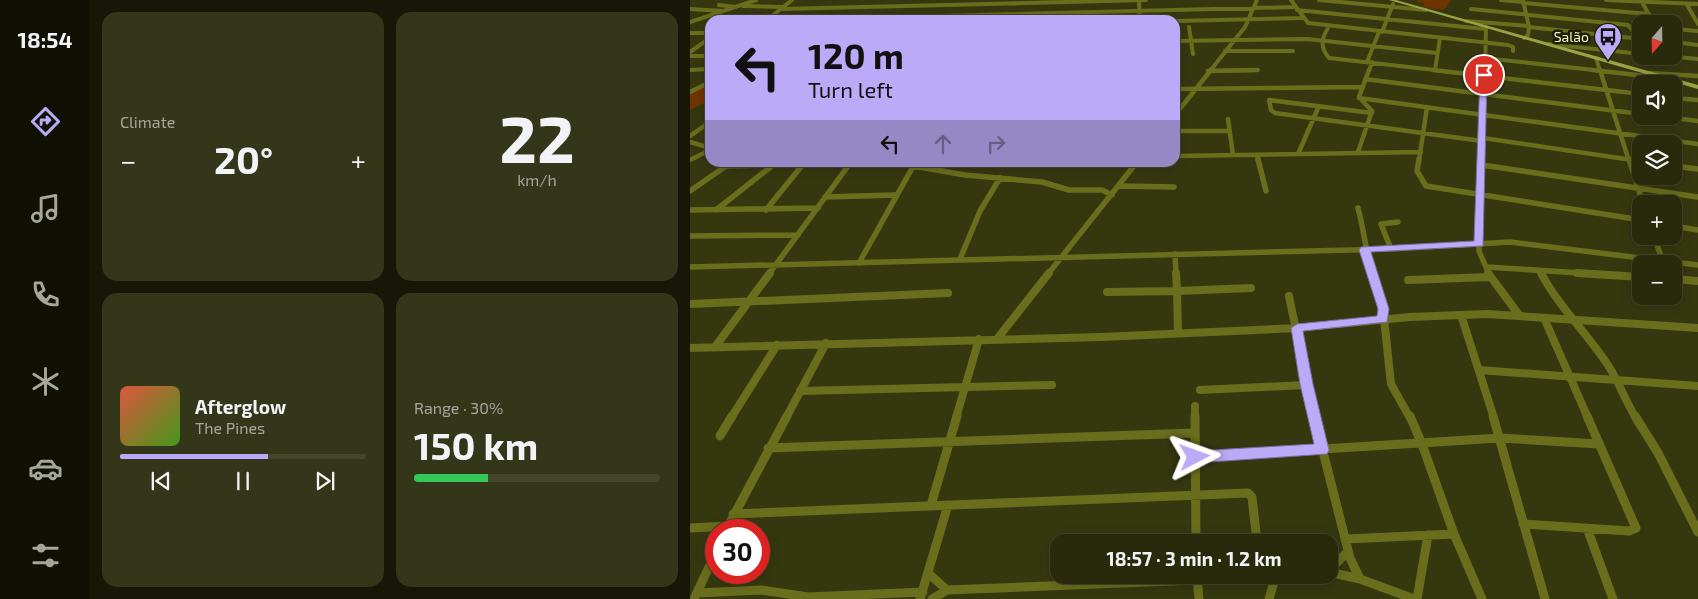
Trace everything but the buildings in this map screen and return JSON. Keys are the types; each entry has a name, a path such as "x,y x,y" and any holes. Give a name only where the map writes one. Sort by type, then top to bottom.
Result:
{"main road":[{"path":"1393,0 1485,28 1562,46 1654,75"},
{"path":"1682,83 1697,88"}],"street":[{"path":"712,15 756,0"},
{"path":"773,15 792,0"},
{"path":"881,15 894,0"},
{"path":"1139,0 1139,15"},
{"path":"719,5 782,8 1146,0"},
{"path":"1180,108 1250,20 1257,0"},
{"path":"1291,0 1308,24 1512,46 1514,51"},
{"path":"1319,0 1426,10"},
{"path":"1360,98 1373,46 1392,7 1393,0"},
{"path":"1413,6 1414,0"},
{"path":"1500,0 1649,14"},
{"path":"1543,0 1550,6"},
{"path":"1582,0 1584,8"},
{"path":"1606,0 1698,4"},
{"path":"1612,0 1619,12"},
{"path":"1667,0 1672,3"},
{"path":"996,2 991,15 1254,8 1296,9 1485,28 1479,244 1490,277 1519,315"},
{"path":"1523,2 1529,27 1528,36 1524,38"},
{"path":"1642,2 1649,14"},
{"path":"1685,4 1698,24"},
{"path":"1471,9 1608,21 1630,26 1632,29"},
{"path":"690,10 726,11"},
{"path":"1605,10 1608,21"},
{"path":"692,21 705,17"},
{"path":"1180,21 1302,18"},
{"path":"692,21 705,21"},
{"path":"1466,21 1632,38"},
{"path":"1329,26 1320,40 1320,46 1328,57 1632,93"},
{"path":"1189,27 1193,54"},
{"path":"1682,30 1698,31"},
{"path":"691,31 705,32"},
{"path":"1435,70 1440,38"},
{"path":"1180,41 1320,40 1437,54"},
{"path":"690,52 705,41"},
{"path":"1682,43 1698,45"},
{"path":"690,44 705,44"},
{"path":"1562,46 1632,53"},
{"path":"1224,51 1293,51"},
{"path":"690,56 705,56"},
{"path":"1484,58 1632,75"},
{"path":"1596,58 1640,195"},
{"path":"1682,58 1698,60"},
{"path":"690,70 705,69"},
{"path":"1208,71 1258,70"},
{"path":"1647,73 1698,76"},
{"path":"1365,79 1632,113"},
{"path":"690,91 705,85"},
{"path":"1180,89 1363,87"},
{"path":"1360,98 1698,144"},
{"path":"1358,152 1372,113 1371,108 1360,98"},
{"path":"1682,99 1698,100"},
{"path":"1372,113 1269,100 1275,113 1632,160"},
{"path":"1366,104 1380,101"},
{"path":"1298,154 1319,106"},
{"path":"1427,107 1417,171 1426,186 1632,219"},
{"path":"1228,119 1233,155"},
{"path":"1682,119 1698,121"},
{"path":"690,136 705,126"},
{"path":"1180,132 1229,131"},
{"path":"690,142 705,147"},
{"path":"690,160 705,152"},
{"path":"1180,156 1420,152"},
{"path":"1258,155 1266,191"},
{"path":"1482,165 1698,197"},
{"path":"690,191 725,167"},
{"path":"716,211 771,167"},
{"path":"766,210 801,167"},
{"path":"716,347 847,167"},
{"path":"859,263 912,167"},
{"path":"932,167 1051,184 1069,190 1174,187"},
{"path":"997,339 1133,167"},
{"path":"1682,167 1698,169"},
{"path":"960,259 980,210 1000,178"},
{"path":"826,197 895,195"},
{"path":"690,210 818,208"},
{"path":"1358,208 1365,236 1364,250 1383,309 1391,384 1405,406 1422,444 1454,534 1482,599"},
{"path":"1391,249 1381,224 1398,222"},
{"path":"1682,227 1698,230"},
{"path":"690,236 798,235"},
{"path":"690,267 1063,256 1364,250 1522,243 1632,258"},
{"path":"1175,254 1178,333"},
{"path":"1682,263 1698,264"},
{"path":"1487,267 1632,276"},
{"path":"1540,271 1554,297 1574,320 1617,379 1624,399 1658,453 1698,532"},
{"path":"1408,280 1490,277"},
{"path":"1682,280 1698,281"},
{"path":"1107,292 1251,288"},
{"path":"690,304 948,293"},
{"path":"1289,296 1297,328 1306,384 1322,450 1354,572 1360,579"},
{"path":"1461,315 1500,438 1545,599"},
{"path":"690,348 1297,328 1461,315 1519,315 1698,328"},
{"path":"1523,524 1629,530 1636,528 1544,318"},
{"path":"931,505 979,339"},
{"path":"731,519 826,343"},
{"path":"720,436 777,345"},
{"path":"1479,370 1698,386"},
{"path":"1200,390 1306,384"},
{"path":"800,391 1052,385"},
{"path":"1194,406 1196,534"},
{"path":"768,448 1194,433"},
{"path":"1195,457 1500,438 1599,444"},
{"path":"733,514 1250,493 1256,534"},
{"path":"705,576 696,596 762,590 808,597 922,595 948,505"},
{"path":"690,528 705,528"},
{"path":"1587,528 1613,599"},
{"path":"1346,539 1454,534"},
{"path":"1338,573 1416,599 1428,535"},
{"path":"1338,562 1348,551"},
{"path":"928,573 946,590"},
{"path":"932,599 946,590 1072,584"},
{"path":"1197,584 1198,599"},
{"path":"1268,599 1273,584"}],"shaded area":[{"path":"1418,0 1451,0 1444,10 1422,7 1425,3 1417,2"},
{"path":"705,87 705,102 690,110 690,93"}],"place":[{"name":"Salão","path":"1608,61"}],"route":[{"path":"1195,457 1322,450 1306,384 1297,328 1383,320 1383,309 1364,250 1472,246 1479,244 1484,75"}]}
